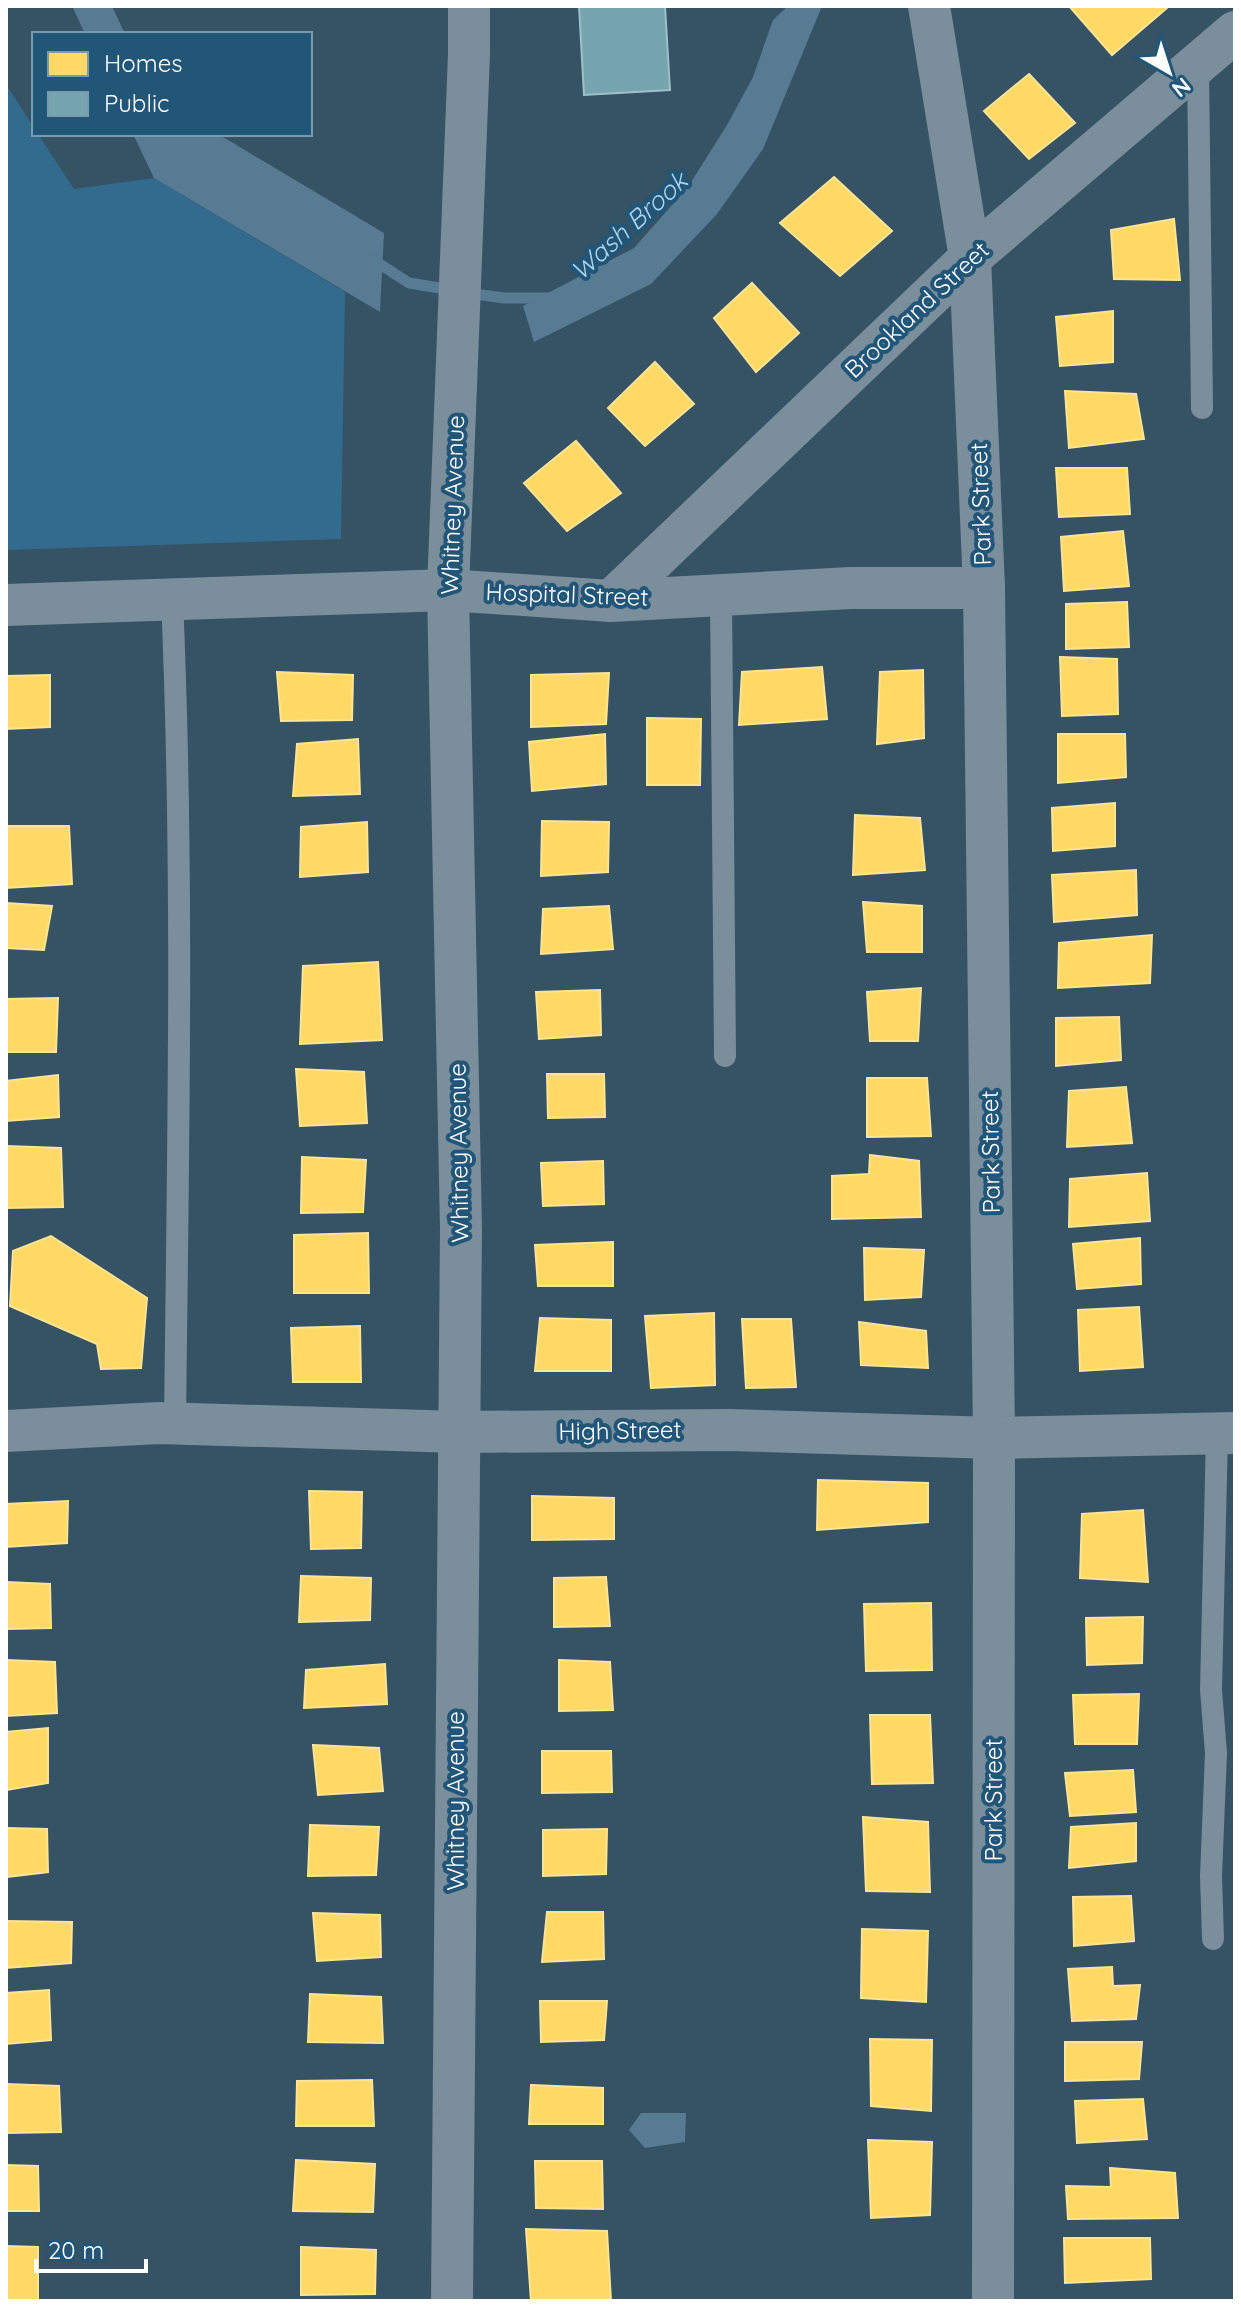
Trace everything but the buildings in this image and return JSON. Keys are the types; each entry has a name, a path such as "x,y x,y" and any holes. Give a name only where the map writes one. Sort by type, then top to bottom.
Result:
{"street":[{"name":"Whitney Avenue","path":"452,2301 461,1229 448,590 469,6"},
{"name":"Park Street","path":"929,6 970,258 984,588 994,1438 993,2301"},
{"name":"Brookland Street","path":"611,601 970,258 1235,32"},
{"name":"Hospital Street","path":"6,605 448,590 611,601 851,588 984,588"},
{"name":"High Street","path":"6,1431 175,1424 459,1432 729,1430 994,1438 1226,1433"}],"lane":[{"path":"1198,65 1202,408"},
{"path":"721,595 725,1056"},
{"path":"172,599 177,731 180,1011 175,1424"},
{"path":"1213,1939 1211,1876 1216,1753 1211,1690 1226,1433"}],"shaded area":[{"path":"72,6 112,6 124,32 84,32"},
{"path":"788,6 822,6 763,149 717,214 651,284 534,342 523,306 634,248 688,187 753,77 773,20"},
{"path":"6,84 32,125 32,136 39,136 74,189 154,178 345,292 341,539 6,550"},
{"path":"134,136 221,136 384,233 380,312 154,178"},
{"path":"641,2113 686,2113 685,2142 645,2148 629,2130"}],"waterway":[{"name":"Wash Brook","path":"372,259 409,283 452,290"},
{"name":"Wash Brook","path":"468,293 504,298 551,298"}]}
